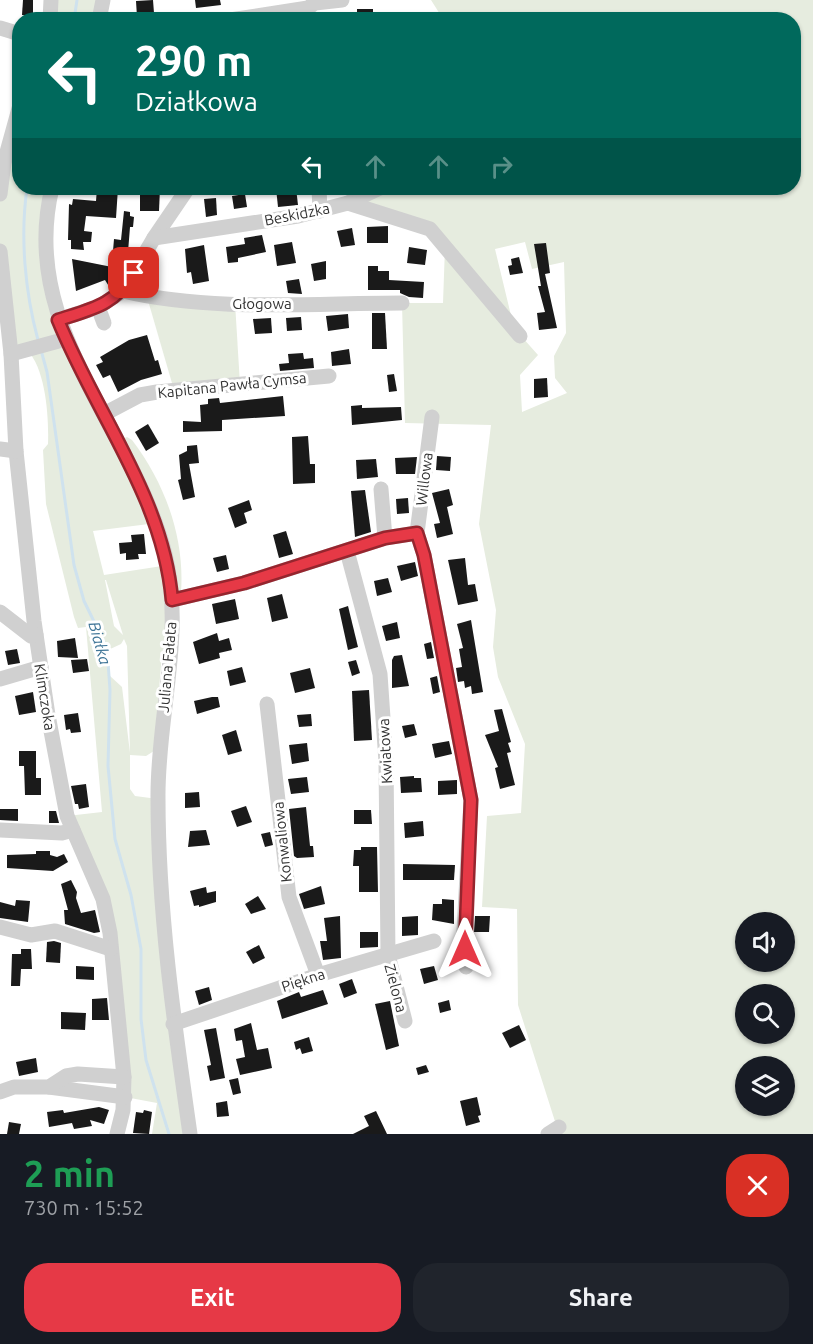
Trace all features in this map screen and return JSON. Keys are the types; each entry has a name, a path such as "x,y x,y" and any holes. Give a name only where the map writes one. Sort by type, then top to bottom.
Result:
{"street":[{"path":"309,12 315,3 342,0"},
{"path":"0,194 2,163 12,131"},
{"name":"Juliana Fałata","path":"51,195 45,234 48,276 61,341 104,414 157,523 170,579 172,600 158,800 167,973 190,1134"},
{"path":"58,320 98,307 123,291 154,238 183,195"},
{"path":"319,195 320,211"},
{"path":"348,203 365,195"},
{"name":"Beskidzka","path":"154,238 320,211 348,203 430,229 520,336"},
{"name":"Klimczoka","path":"0,251 11,354 6,395 16,451 36,635 57,770 73,830 104,899 111,949 125,1097 117,1134"},
{"name":"Głogowa","path":"123,291 147,297 229,303 402,303"},
{"path":"98,307 104,323"},
{"path":"11,354 61,341"},
{"name":"Kapitana Pawła Cymsa","path":"104,414 140,395 329,376"},
{"name":"Willowa","path":"432,417 417,533 424,555 471,800 464,931 466,967"},
{"path":"0,449 16,451"},
{"path":"381,489 385,538"},
{"path":"172,600 244,583 385,538 417,533"},
{"name":"Kwiatowa","path":"347,551 380,674 386,762 388,955"},
{"path":"0,612 31,636 36,635"},
{"path":"0,679 41,667"},
{"name":"Konwaliowa","path":"267,704 289,897 318,975"},
{"path":"0,830 62,834 73,830"},
{"path":"0,927 31,934 55,931 111,949"},
{"name":"Piękna","path":"173,1023 318,975 434,941"},
{"name":"Zielona","path":"388,955 405,1021"},
{"path":"49,1087 66,1076 78,1074 124,1077"},
{"path":"0,1092 14,1087 49,1087 125,1097"}],"shaded area":[{"path":"51,0 103,0 100,12 50,12"},
{"path":"431,0 813,0 813,1134 559,1134 518,1005 517,909 482,907 487,816 521,813 525,744 498,677 493,647 496,610 479,524 491,425 405,423 402,303 443,303 445,247 430,229 349,203 366,195 801,195 801,12 439,12","holes":["525,242 532,269 564,262 566,333 554,356 555,378 567,393 522,412 520,375 538,355 514,328 495,249"]},
{"path":"12,138 12,195 52,195 48,276 119,441 127,437 132,440 154,474 170,512 180,552 181,592 172,600 157,523 93,531 104,575 162,566 168,634 162,653 154,751 146,756 130,755 130,789 135,796 158,799 189,1134 152,1134 157,1103 125,1097 110,933 67,816 102,812 86,627 78,628 74,617 46,504 43,450 48,444 48,421 42,381 33,358 27,350 11,354 0,251 0,194","holes":["106,580 123,635 114,626","124,639 127,646 130,753 122,687 110,676 106,651 121,644"]},
{"path":"147,297 235,303 240,384 174,390"}],"building":[{"path":"23,0 33,0 33,12 22,12"},
{"path":"153,0 154,12 137,12 136,1"},
{"path":"195,0 220,0 221,5 196,8"},
{"path":"357,9 373,9 373,12 357,12"},
{"path":"96,195 118,195 116,218 86,216 84,231 92,232 91,242 83,242 84,250 71,249 71,240 68,240 69,204 72,205 73,199 96,201"},
{"path":"140,195 160,195 159,211 140,211"},
{"path":"245,195 247,207 234,209 232,196"},
{"path":"277,195 297,195 298,205 278,207"},
{"path":"216,198 217,215 206,217 204,199"},
{"path":"124,211 130,212 130,216 134,217 133,227 130,227 128,252 113,251 114,239 121,240"},
{"path":"388,226 388,243 367,243 367,227"},
{"path":"352,228 355,245 341,247 337,231"},
{"path":"262,235 266,252 238,258 238,262 228,263 226,247 245,244 244,238"},
{"path":"292,242 296,263 277,266 274,245"},
{"path":"546,243 550,273 545,274 557,328 539,330 537,313 545,312 538,286 541,286 534,244"},
{"path":"204,245 209,281 193,284 191,272 187,273 185,249"},
{"path":"409,247 427,250 425,265 407,263"},
{"path":"519,257 523,273 510,275 508,266 512,265 511,259"},
{"path":"72,259 122,269 121,275 110,288 105,280 76,291"},
{"path":"326,261 326,279 314,281 311,264"},
{"path":"368,266 378,266 378,271 389,271 389,280 424,282 423,298 409,297 400,293 400,290 368,290"},
{"path":"299,279 302,294 288,293 286,281"},
{"path":"372,313 385,313 387,349 372,349"},
{"path":"348,314 349,328 328,331 326,316"},
{"path":"301,317 302,330 287,331 286,318"},
{"path":"271,318 272,333 255,334 253,319"},
{"path":"147,335 155,361 158,360 162,374 141,380 118,392 110,375 103,378 96,365 103,362 100,357 129,340"},
{"path":"349,349 351,364 332,366 331,352"},
{"path":"303,353 304,359 313,358 314,368 280,371 279,364 289,363 288,354"},
{"path":"394,374 397,391 389,392 387,375"},
{"path":"547,378 548,397 534,398 534,379"},
{"path":"283,396 285,416 222,420 222,431 183,432 183,421 201,422 200,405 208,404 208,399 219,398 220,403"},
{"path":"362,405 362,408 401,407 402,420 352,425 351,406"},
{"path":"148,424 159,443 146,451 135,432"},
{"path":"308,436 310,464 315,464 315,483 293,484 292,437"},
{"path":"197,445 199,463 189,464 195,497 183,500 178,480 181,479 179,455 187,451 187,446"},
{"path":"437,456 451,457 450,471 436,470"},
{"path":"417,457 415,474 396,474 395,458"},
{"path":"376,459 378,477 357,479 356,460"},
{"path":"449,489 453,505 447,507 453,534 437,538 434,524 440,523 432,493"},
{"path":"365,490 371,532 355,537 351,491"},
{"path":"408,498 409,513 397,514 396,499"},
{"path":"249,500 252,510 244,513 247,523 235,528 228,508"},
{"path":"286,531 293,554 279,558 273,535"},
{"path":"144,534 146,554 138,554 139,559 126,560 126,553 120,554 119,543 132,542 131,535"},
{"path":"226,555 229,569 217,572 213,558"},
{"path":"465,558 468,585 475,584 478,601 458,605 448,560"},
{"path":"415,562 418,576 401,581 397,566"},
{"path":"388,578 392,592 377,596 374,581"},
{"path":"282,594 288,618 272,622 267,598"},
{"path":"235,599 239,619 216,624 212,604"},
{"path":"348,606 358,647 348,650 339,609"},
{"path":"471,620 483,692 472,694 471,686 465,688 464,681 458,682 456,668 462,667 459,649 463,648 457,624"},
{"path":"397,622 400,638 386,641 382,626"},
{"path":"217,633 219,641 229,638 232,650 219,653 220,658 199,664 193,642"},
{"path":"75,638 78,658 58,657 57,641"},
{"path":"431,642 434,658 427,659 424,644"},
{"path":"17,649 20,663 8,665 5,651"},
{"path":"402,655 409,686 392,688 392,660 394,656"},
{"path":"87,659 89,671 73,673 71,660"},
{"path":"356,660 360,673 352,676 348,662"},
{"path":"242,667 246,682 230,686 227,671"},
{"path":"310,668 315,688 295,693 290,673"},
{"path":"437,676 440,692 433,694 430,678"},
{"path":"369,690 372,740 354,741 352,691"},
{"path":"33,692 36,712 19,715 15,696"},
{"path":"218,697 220,707 197,714 194,701"},
{"path":"502,709 511,742 508,743 511,752 507,753 515,785 500,789 495,768 498,767 485,735 499,731 494,710"},
{"path":"78,713 81,732 71,733 70,729 66,730 64,715"},
{"path":"311,714 312,726 299,727 297,715"},
{"path":"414,724 417,735 405,738 402,726"},
{"path":"236,730 242,751 228,755 222,735"},
{"path":"449,741 452,754 435,758 432,744"},
{"path":"307,743 309,761 292,764 289,745"},
{"path":"19,751 36,751 36,778 41,778 41,795 25,795 24,766 19,766"},
{"path":"414,776 414,778 421,778 422,792 401,793 400,777"},
{"path":"307,777 309,792 291,794 288,779"},
{"path":"457,780 457,794 438,795 438,781"},
{"path":"86,784 89,807 79,809 78,804 75,804 71,786"},
{"path":"199,792 200,807 185,808 185,793"},
{"path":"246,806 252,822 237,827 231,811"},
{"path":"306,807 310,846 313,846 314,857 297,858 294,856 289,809"},
{"path":"0,809 18,809 18,821 0,820"},
{"path":"354,810 371,810 372,824 354,824"},
{"path":"49,811 56,811 59,823 49,823"},
{"path":"423,821 424,836 405,838 404,823"},
{"path":"206,830 210,845 188,847 190,831"},
{"path":"270,832 273,845 265,847 261,834"},
{"path":"361,847 377,847 378,892 359,892 359,866 353,866 354,850 361,850"},
{"path":"36,851 50,851 50,855 57,857 64,854 68,862 53,871 7,868 7,855 36,854"},
{"path":"403,864 455,865 454,880 403,880"},
{"path":"71,880 77,892 76,898 81,913 95,910 100,932 94,933 65,924 64,910 68,910 61,884"},
{"path":"321,886 325,904 304,909 299,894"},
{"path":"206,887 207,893 216,891 216,902 199,907 199,905 194,906 190,891"},
{"path":"258,896 266,909 251,914 245,904"},
{"path":"442,899 454,900 454,924 432,920 433,904 442,904"},
{"path":"16,900 30,901 28,922 0,918 0,902 15,906"},
{"path":"340,916 341,958 323,960 320,941 327,941 324,918"},
{"path":"418,916 418,935 402,936 402,917"},
{"path":"475,916 490,916 489,932 474,932"},
{"path":"360,932 378,932 378,947 360,948"},
{"path":"47,942 61,943 60,963 46,962"},
{"path":"259,945 265,958 253,964 246,952"},
{"path":"21,949 31,949 32,969 21,969 20,986 11,986 12,954 21,954"},
{"path":"482,953 485,966 476,968 475,954"},
{"path":"76,966 94,967 94,980 76,979"},
{"path":"434,966 438,980 424,984 420,969"},
{"path":"352,979 357,993 344,998 339,984"},
{"path":"209,987 212,1000 199,1005 195,991"},
{"path":"323,990 328,1004 282,1019 277,1001 299,992 301,997"},
{"path":"107,998 109,1020 92,1020 92,999"},
{"path":"449,1000 451,1010 440,1013 438,1003"},
{"path":"390,1001 399,1046 386,1050 375,1004"},
{"path":"61,1012 86,1013 85,1030 61,1029"},
{"path":"251,1023 257,1050 268,1048 272,1068 240,1075 236,1059 245,1057 242,1040 236,1041 234,1029"},
{"path":"519,1025 526,1040 510,1048 502,1033"},
{"path":"216,1028 225,1078 210,1081 207,1066 211,1065 204,1030"},
{"path":"309,1037 313,1051 302,1054 300,1048 296,1050 294,1042"},
{"path":"36,1058 38,1072 19,1076 16,1062"},
{"path":"426,1065 429,1072 418,1075 416,1068"},
{"path":"238,1078 241,1093 233,1095 229,1080"},
{"path":"477,1097 481,1115 478,1116 480,1122 466,1126 460,1101"},
{"path":"227,1101 229,1116 217,1117 216,1103"},
{"path":"99,1107 109,1110 104,1124 90,1120 92,1126 74,1129 72,1123 49,1127 47,1112 63,1110 64,1113"},
{"path":"144,1110 152,1112 149,1134 133,1133 136,1112 143,1113"},
{"path":"376,1111 387,1134 353,1134 369,1126 364,1116"},
{"path":"9,1122 21,1124 19,1134 7,1134"}],"waterway":[{"name":"Białka","path":"75,12 77,0"},
{"name":"Białka","path":"26,195 25,264 38,340"},
{"name":"Białka","path":"41,350 47,372 74,565 84,601 105,644 108,662 110,690 108,766 115,839 131,895 141,949 141,1019 146,1060 169,1134"}],"route":[{"path":"134,273 123,291 107,302 58,320 157,523 170,579 172,600 244,583 385,538 417,533 424,555 471,800 465,949"}]}
